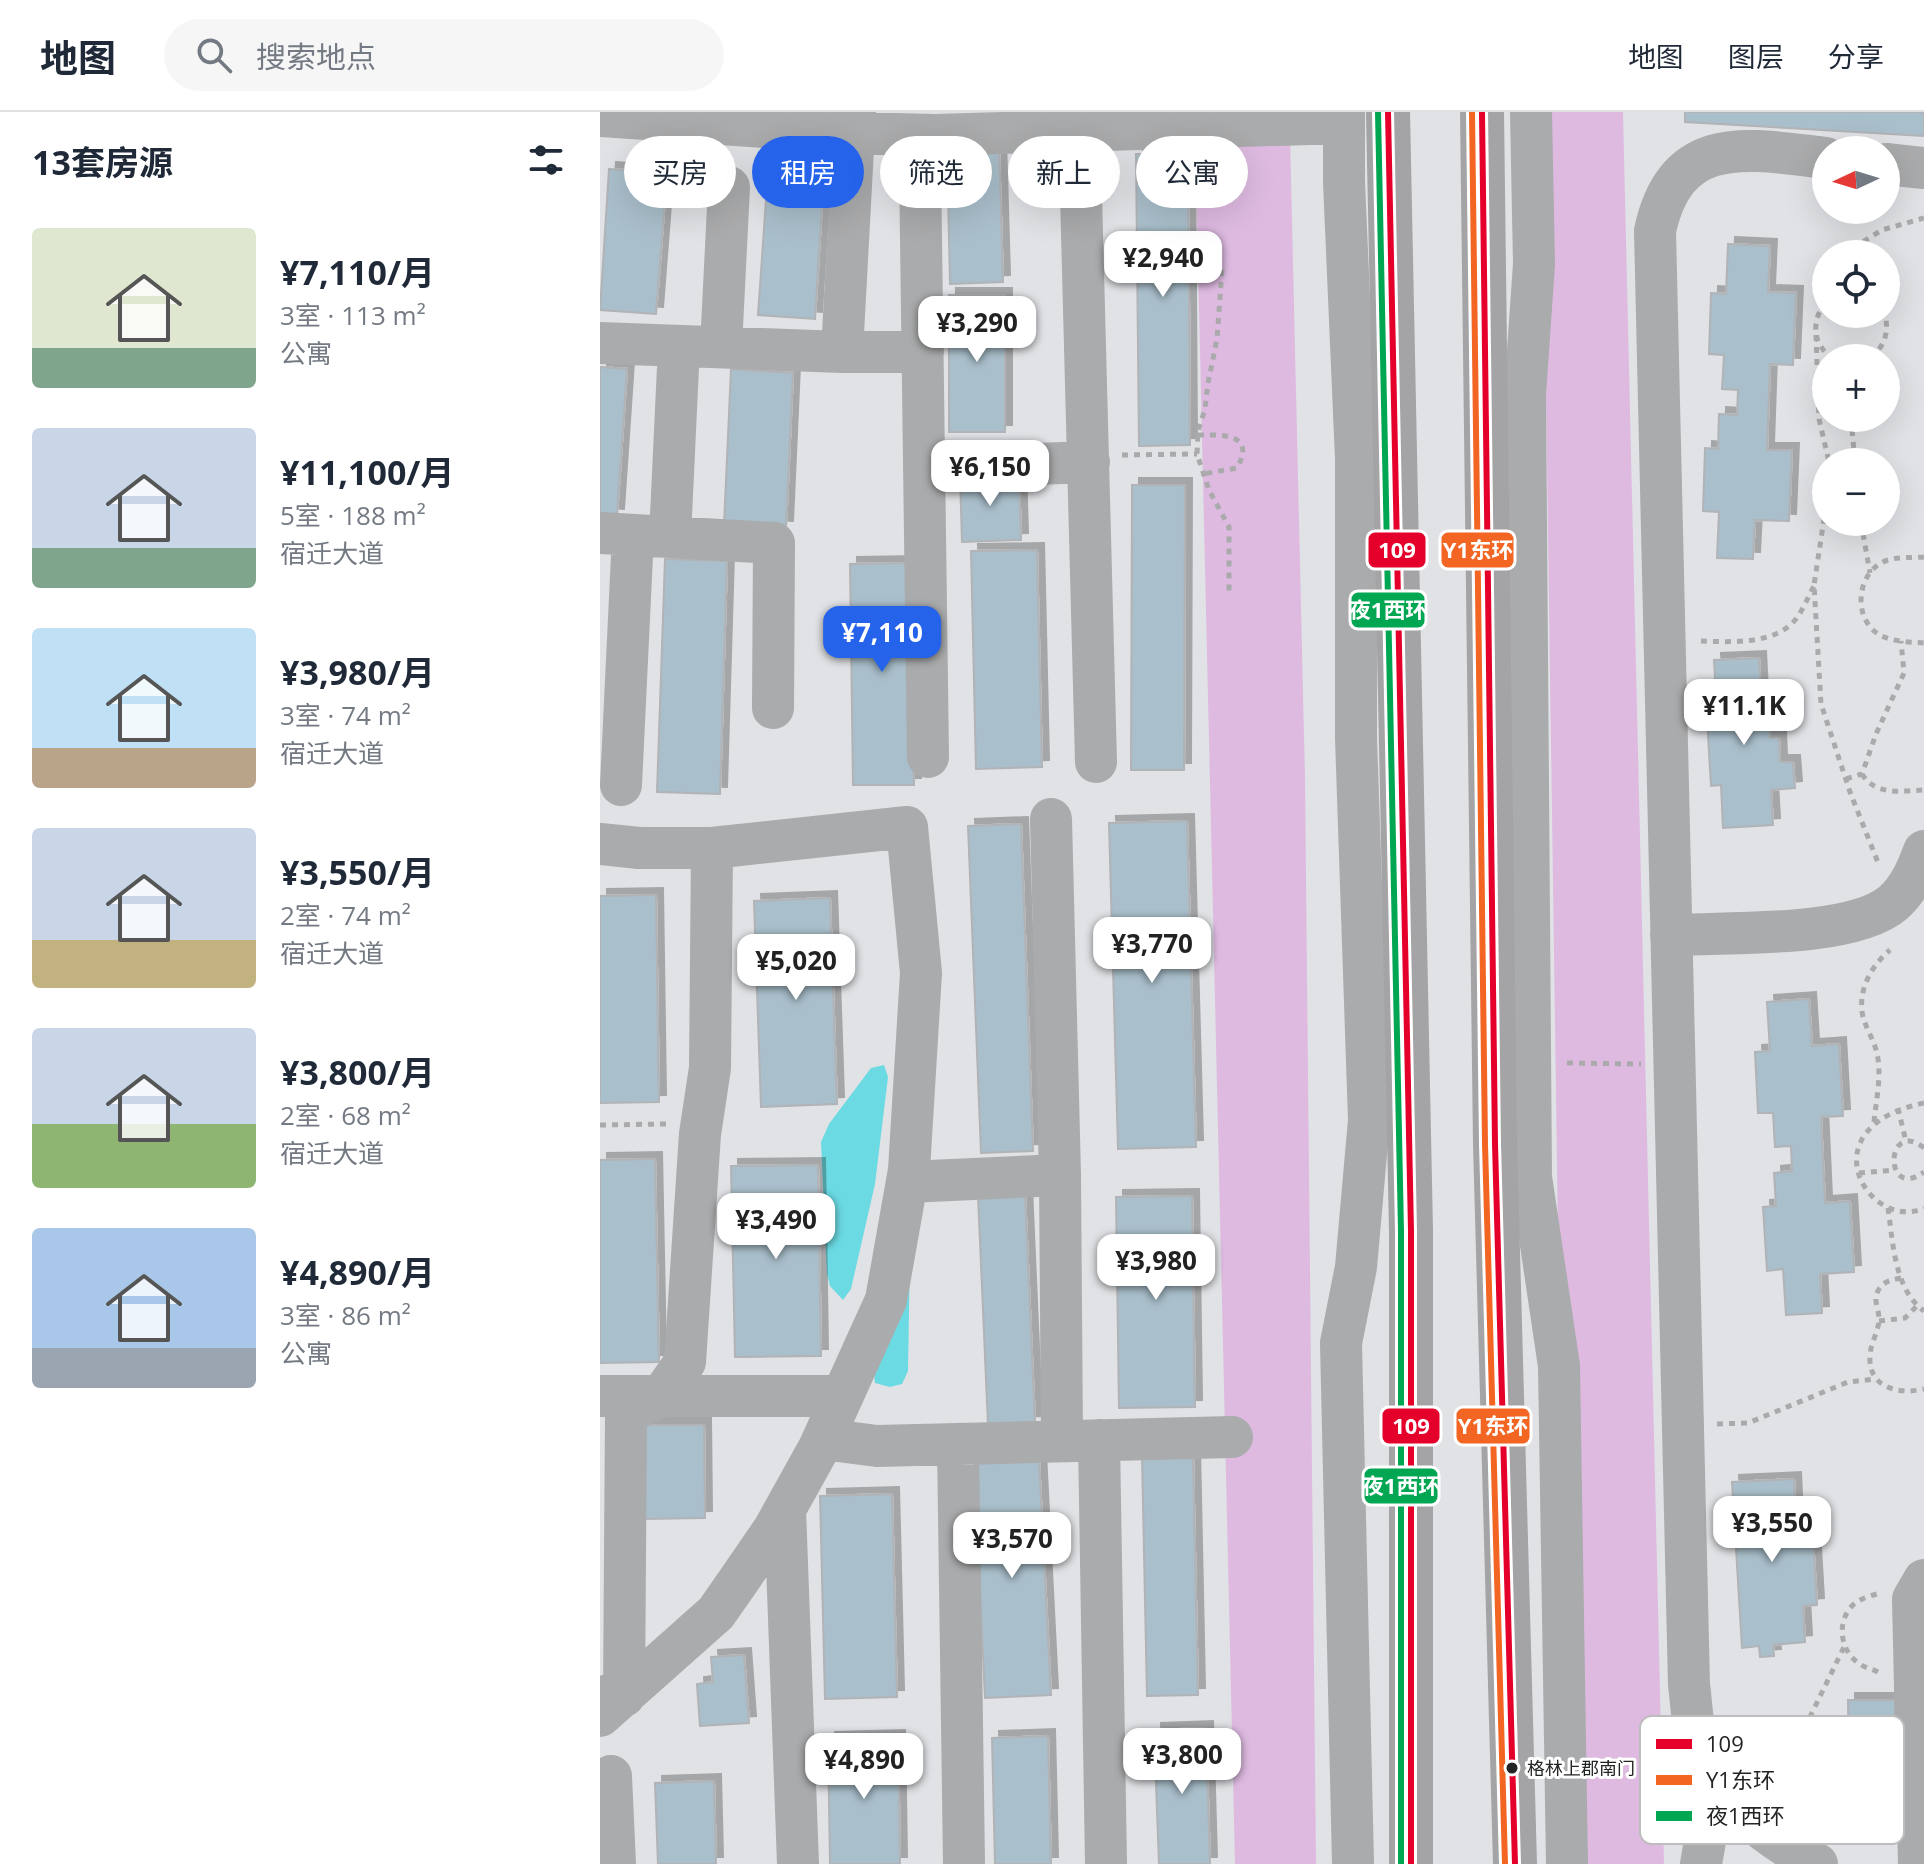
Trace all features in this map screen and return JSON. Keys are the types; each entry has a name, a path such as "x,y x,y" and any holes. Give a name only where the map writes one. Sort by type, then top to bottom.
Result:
{"main road":[{"path":"1388,112 1411,1231 1411,1864"},
{"path":"1482,112 1495,1144 1515,1864"}],"lane":[{"path":"1531,112 1534,264 1525,394 1531,1177 1559,1366 1567,1864"},
{"path":"600,116 854,122 935,135 1344,118 1356,459 1356,738 1369,1120 1356,1267 1341,1343 1353,1864"},
{"path":"842,352 854,122"},
{"path":"1694,1716 1689,1685 1655,231 1661,203 1675,183 1710,154 1748,149 1812,156"},
{"path":"1900,165 1924,168"},
{"path":"721,347 728,208"},
{"path":"921,208 928,757"},
{"path":"1081,208 1096,762"},
{"path":"600,343 923,352"},
{"path":"621,785 635,535 679,346"},
{"path":"924,468 1089,459"},
{"path":"635,535 774,543 773,708"},
{"path":"1051,819 1060,1175 1106,1864"},
{"path":"600,844 639,848 712,848 907,827 921,973 907,1182 886,1300 823,1439 785,1509 716,1613 608,1702"},
{"path":"608,1702 626,1414 662,1395 685,1362 702,1124 710,1068 712,848"},
{"path":"1671,935 1832,927 1869,918 1894,902 1914,877 1924,851"},
{"path":"907,1182 1060,1175"},
{"path":"600,1396 842,1396"},
{"path":"823,1439 877,1446 1232,1437"},
{"path":"958,1444 964,1864"},
{"path":"785,1509 798,1864"},
{"path":"1919,1590 1915,1669 1919,1864"},
{"path":"611,1776 615,1864"},
{"path":"1701,1864 1704,1844"},
{"path":"1787,1844 1817,1864"}],"path":[{"path":"1866,240 1882,230 1924,218"},
{"path":"1222,270 1217,339 1197,454 1203,474 1229,527 1229,593"},
{"path":"1817,328 1819,419 1826,448"},
{"path":"1816,335 1819,344"},
{"path":"1198,435 1230,435 1238,440 1241,447 1241,461 1237,468 1203,474"},
{"path":"1089,459 1197,454"},
{"path":"1821,536 1814,585 1821,704 1846,779 1894,902 1898,935 1894,946 1870,971 1862,1009 1878,1058 1874,1122"},
{"path":"1863,536 1870,573"},
{"path":"1924,557 1895,558 1882,562 1862,584 1859,602 1875,632 1885,638 1924,643"},
{"path":"1665,641 1742,642 1785,629 1796,619 1814,585"},
{"path":"1862,774 1876,734 1904,673 1901,641"},
{"path":"1846,779 1862,774"},
{"path":"1862,774 1874,787 1893,792 1924,790"},
{"path":"1530,1063 1674,1064"},
{"path":"1924,1103 1898,1108 1874,1122 1861,1136 1857,1147 1864,1189 1883,1207 1900,1211 1924,1208"},
{"path":"1898,1108 1906,1142"},
{"path":"600,1125 702,1124"},
{"path":"1895,1170 1894,1153 1901,1144 1917,1143 1924,1148"},
{"path":"1859,1173 1895,1170 1909,1178 1921,1174 1924,1185"},
{"path":"1888,1208 1901,1278 1917,1306 1924,1311"},
{"path":"1901,1278 1884,1283 1877,1292 1875,1302 1879,1321 1869,1358 1872,1373 1880,1384 1895,1391 1924,1389"},
{"path":"1879,1321 1905,1318 1917,1306"},
{"path":"1683,1425 1748,1423 1848,1382 1876,1379"},
{"path":"1811,1716 1844,1647 1842,1624 1851,1607 1880,1593 1919,1590"},
{"path":"1844,1647 1858,1663 1878,1672 1915,1669"}],"shaded area":[{"path":"1542,112 1623,112 1661,1716 1640,1716 1640,1844 1664,1844 1664,1864 1567,1864"},
{"path":"1290,134 1305,779 1316,1864 1235,1864 1197,208 1248,208 1248,136 1195,135"}],"water":[{"path":"884,1065 888,1077 875,1184 851,1289 843,1300 830,1286 827,1274 821,1142 829,1124 871,1068"},
{"path":"910,1254 908,1371 902,1384 890,1387 875,1383 874,1374"}],"building":[{"path":"1685,112 1924,112 1924,136 1685,122"},
{"path":"992,146 999,146 1003,282 950,284 948,208 992,208"},
{"path":"609,169 624,170 624,208 664,208 656,314 600,310"},
{"path":"765,208 822,208 815,319 758,315"},
{"path":"1137,208 1188,208 1190,445 1139,446"},
{"path":"1728,244 1770,246 1768,292 1796,293 1793,365 1770,364 1767,450 1792,450 1789,521 1755,520 1753,559 1717,558 1719,512 1703,511 1705,448 1718,449 1719,414 1737,415 1738,390 1722,389 1724,355 1709,354 1711,293 1726,294"},
{"path":"949,295 1005,295 1005,432 949,432"},
{"path":"600,367 627,369 617,516 600,515"},
{"path":"731,369 793,373 786,528 724,525"},
{"path":"1019,474 1021,540 962,542 960,476"},
{"path":"1132,485 1185,485 1184,770 1131,770"},
{"path":"1037,550 1042,767 976,769 971,551"},
{"path":"665,559 727,561 720,794 657,792"},
{"path":"911,563 914,785 853,785 850,564"},
{"path":"1759,658 1762,717 1769,717 1770,738 1779,738 1780,762 1793,762 1795,788 1771,790 1773,825 1723,828 1721,785 1711,786 1707,718 1717,718 1714,660"},
{"path":"1187,821 1196,1147 1118,1149 1109,823"},
{"path":"1021,824 1033,1151 981,1153 968,826"},
{"path":"656,895 659,1102 600,1103 600,896"},
{"path":"830,898 837,1104 761,1107 754,901"},
{"path":"1809,999 1812,1046 1839,1044 1843,1116 1821,1117 1825,1203 1850,1201 1854,1272 1820,1274 1822,1313 1786,1315 1783,1269 1767,1271 1763,1207 1776,1206 1774,1173 1792,1171 1791,1146 1775,1147 1773,1113 1758,1113 1755,1052 1770,1051 1767,1002"},
{"path":"655,1159 659,1362 600,1363 600,1160"},
{"path":"818,1165 821,1356 735,1357 731,1166"},
{"path":"1025,1194 1035,1423 988,1425 978,1196"},
{"path":"1192,1196 1195,1407 1119,1408 1116,1197"},
{"path":"643,1425 704,1425 705,1518 644,1519"},
{"path":"1193,1455 1198,1695 1147,1696 1142,1456"},
{"path":"1039,1460 1051,1695 985,1698 974,1464"},
{"path":"1794,1479 1796,1523 1812,1521 1817,1605 1803,1606 1805,1642 1773,1645 1774,1656 1760,1657 1759,1646 1742,1648 1732,1482"},
{"path":"892,1494 897,1697 825,1699 820,1496"},
{"path":"744,1655 749,1723 700,1726 697,1684 713,1682 711,1657"},
{"path":"1848,1700 1895,1700 1895,1716 1848,1716"},
{"path":"1206,1728 1210,1864 1159,1864 1154,1730"},
{"path":"1048,1736 1051,1864 995,1864 992,1738"},
{"path":"898,1737 900,1864 830,1864 828,1739"},
{"path":"714,1781 716,1864 658,1864 655,1783"}],"transit line":[{"name":"夜1西环","path":"1378,112 1401,1231 1401,1864"},
{"name":"109","path":"1388,112 1411,1231 1411,1864"},
{"name":"Y1东环","path":"1472,112 1485,1144 1505,1864"},
{"name":"109","path":"1482,112 1495,1144 1515,1864"}],"place":[{"name":"格林上郡南门","path":"1512,1768"}]}
